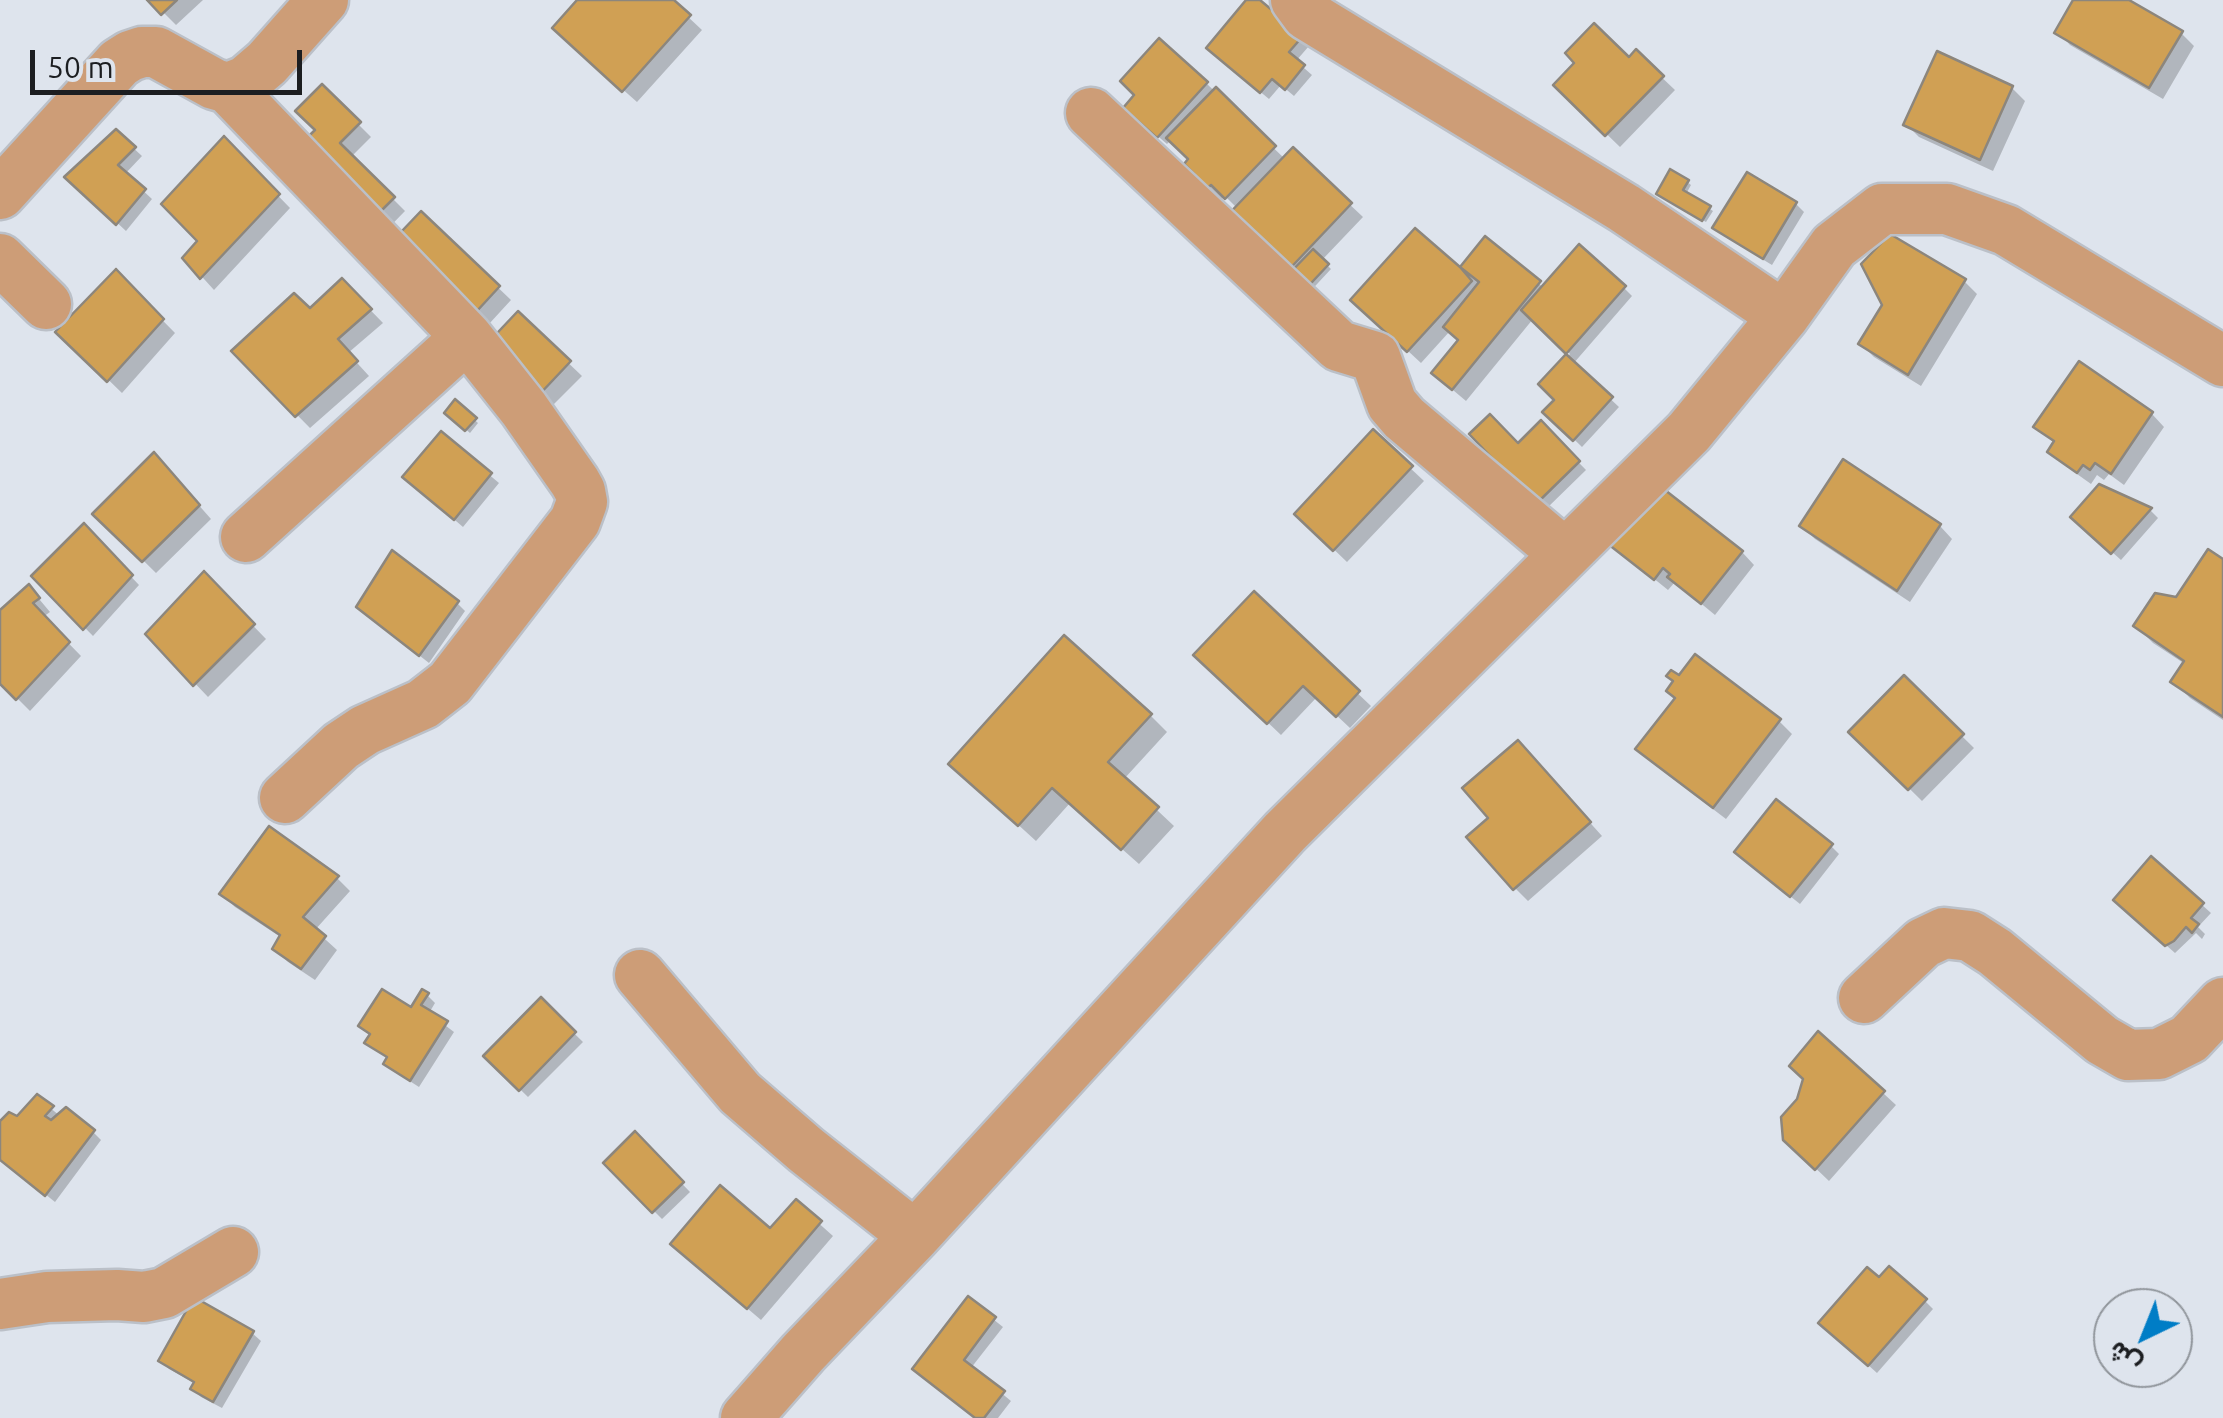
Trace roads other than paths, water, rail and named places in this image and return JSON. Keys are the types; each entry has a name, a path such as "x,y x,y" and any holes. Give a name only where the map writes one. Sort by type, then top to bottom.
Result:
{"street":[{"path":"228,88 246,81 266,63 322,0"},
{"path":"1308,5 1784,316"},
{"path":"0,194 130,56 156,52 228,88 467,337 580,491 580,512 450,682 423,704 340,746 286,798"},
{"path":"1091,113 1339,346 1375,357 1392,404 1404,418 1565,554"},
{"path":"746,1418 1285,832 1689,432 1784,316 1834,246 1882,210 1946,209 2006,230 2223,361"},
{"path":"0,259 46,304"},
{"path":"246,537 467,337"},
{"path":"1864,998 1924,943 1944,932 1970,936 1996,952 2102,1040 2128,1055 2159,1054 2189,1039 2223,1004"},
{"path":"640,976 740,1093 915,1236"},
{"path":"0,1304 46,1297 144,1297 164,1293 233,1252"}]}
